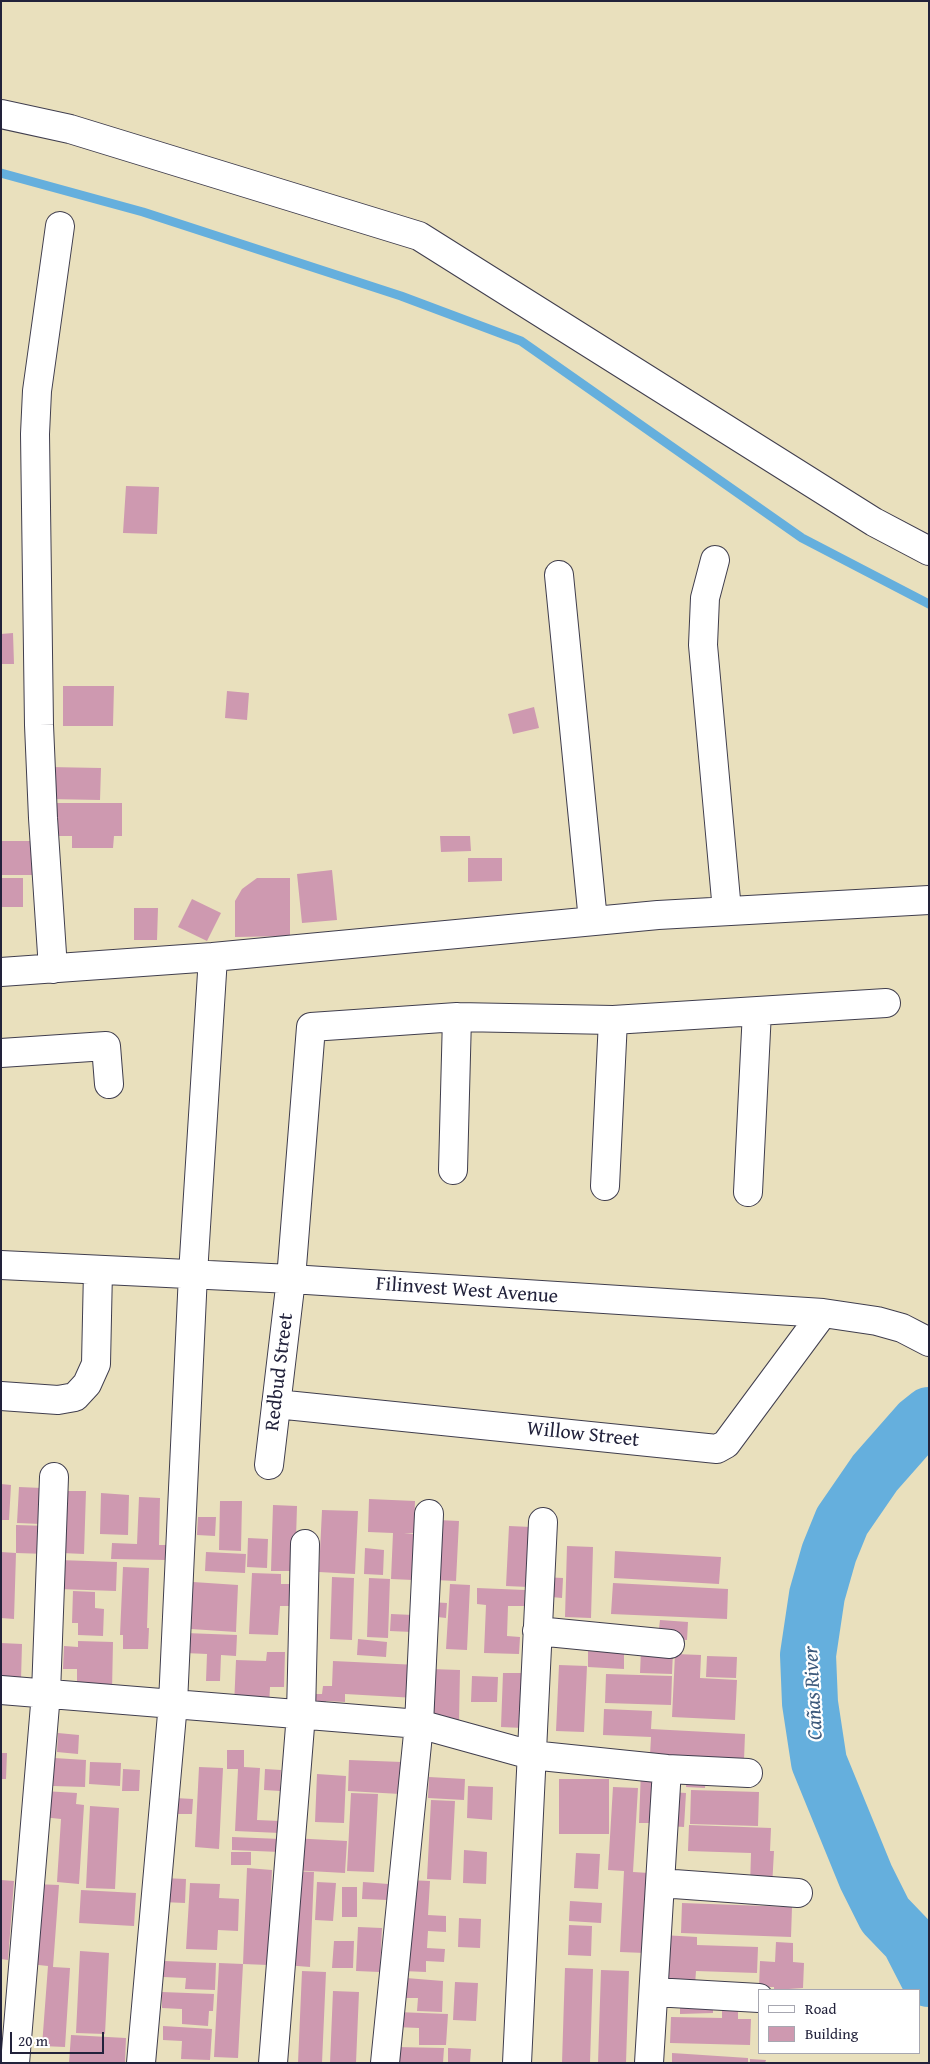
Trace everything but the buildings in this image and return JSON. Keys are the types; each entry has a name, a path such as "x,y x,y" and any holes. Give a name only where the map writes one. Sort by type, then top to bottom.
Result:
{"street":[{"path":"1,114 70,129 418,236 866,517 929,551"},
{"path":"53,969 42,818 38,726 36,434 37,391 60,226"},
{"path":"715,560 705,598 703,645 727,911"},
{"path":"559,575 593,921"},
{"path":"1,972 213,957 658,915 929,900"},
{"path":"140,2063 173,1703 194,1274 213,957"},
{"path":"453,1170 457,1017 613,1020 886,1003"},
{"path":"748,1192 757,1011"},
{"name":"Redbud Street","path":"269,1464 291,1279 311,1027 457,1017"},
{"path":"605,1186 613,1020"},
{"path":"1,1054 106,1046 109,1084"},
{"name":"Filinvest West Avenue","path":"1,1265 291,1279 823,1313 877,1321 902,1328 929,1342"},
{"path":"1,1396 58,1400 75,1397 88,1384 96,1364 98,1270"},
{"name":"Willow Street","path":"276,1404 717,1449 726,1444 823,1313"},
{"path":"16,2063 46,1693 54,1478"},
{"path":"385,2063 418,1724 429,1514"},
{"path":"517,2063 543,1522"},
{"path":"273,2063 301,1714 306,1544"},
{"path":"537,1631 670,1644"},
{"path":"1,1690 418,1724 531,1755 667,1769 748,1774"},
{"path":"649,2063 667,1769"},
{"path":"660,1883 798,1893"},
{"path":"654,1992 758,1998"}],"waterway":[{"path":"1,173 143,212 401,296 521,341 802,538 929,604"},
{"name":"Cañas River","path":"929,1415 919,1423 875,1473 842,1521 829,1553 817,1595 808,1655 810,1703 819,1762 866,1877 885,1915 909,1940 929,1979"}]}
